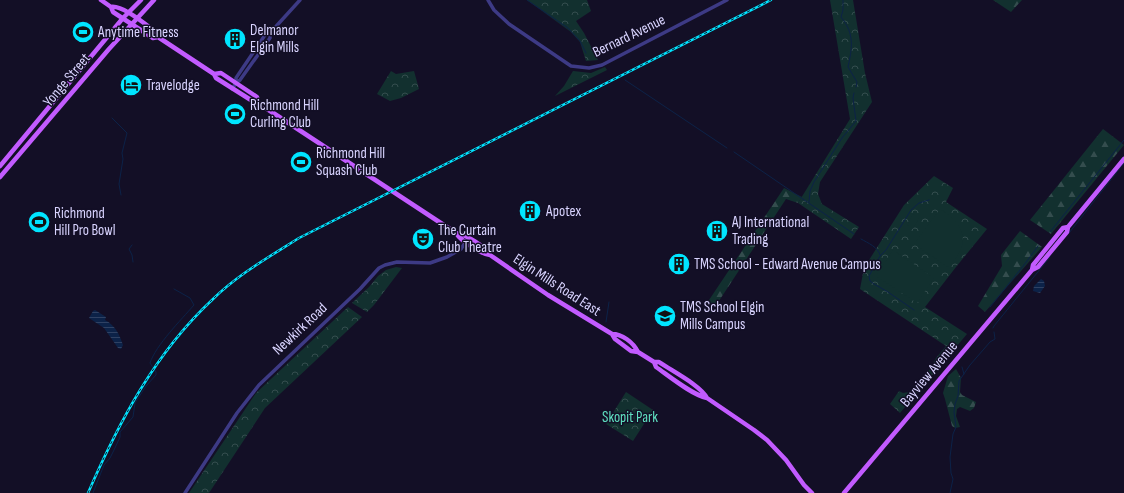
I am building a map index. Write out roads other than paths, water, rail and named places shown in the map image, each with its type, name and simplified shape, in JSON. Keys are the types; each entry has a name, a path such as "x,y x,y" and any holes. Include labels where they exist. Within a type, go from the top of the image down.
{"main road":[{"path":"101,0 111,7"},
{"name":"Yonge Street","path":"0,166 123,18 141,0"},
{"name":"Yonge Street","path":"0,177 154,0"},
{"name":"Elgin Mills Road East","path":"158,37 154,38 112,12 111,7 117,6 128,13 156,32 158,37 214,74 216,78 232,89 258,103 456,233 460,238 487,250 490,255 548,294 612,334 615,339 631,351 638,352 654,362 656,367 682,385 700,396 707,398 754,430 767,440 786,460 804,485 812,493"},
{"name":"Elgin Mills Road East","path":"214,74 220,73 236,83 257,97 258,103"},
{"name":"Bayview Avenue","path":"844,493 1032,270 1039,266 1067,232 1068,227 1124,159"},
{"name":"Elgin Mills Road East","path":"804,485 806,493"}],"street":[{"path":"232,89 266,44 270,38 270,33 300,0"},
{"name":"Bernard Avenue","path":"488,0 494,10 509,24 548,52 571,66 589,68 602,64 728,0"},
{"name":"Newkirk Road","path":"185,493 237,413 259,385 360,289 379,268 397,262 430,263 447,257 461,249 467,240"}],"water":[{"path":"1041,279 1044,281 1045,286 1040,293 1033,291 1034,286"},
{"path":"95,310 106,317 105,320 117,331 123,345 121,349 118,348 104,328 89,318"}],"waterway":[{"path":"527,0 568,28 580,41 586,53"},
{"path":"843,0 841,17 849,29 851,41 851,54 848,67 857,82 856,87"},
{"path":"625,80 727,148"},
{"path":"809,202 810,191 814,182 842,138 856,121 853,98 854,93"},
{"path":"112,118 127,133 122,153 123,159 119,184 121,195"},
{"path":"1050,232 1124,140"},
{"path":"734,152 854,234"},
{"path":"1069,233 1124,163"},
{"path":"914,310 870,281 869,276 880,256 886,250 911,210 919,203 929,200"},
{"path":"861,239 875,247 880,255"},
{"path":"132,245 129,249 133,262"},
{"path":"990,307 1038,246"},
{"path":"993,328 1050,257"},
{"path":"93,493 104,465 110,458 120,437 120,432 133,417 135,403 146,386 156,375 156,372 150,363 153,356 169,333 194,305 190,298 174,289"},
{"path":"606,322 609,302"},
{"path":"950,493 953,479 950,457 953,434 956,427 954,412 958,396 959,381 970,365 990,342 995,339 994,332"},
{"path":"962,367 964,374"}],"railway":[{"path":"88,493 112,440 140,390 156,366 192,321 212,300 243,274 299,238 771,0"}],"place":[{"name":"Anytime Fitness","path":"83,32"},
{"name":"Delmanor Elgin Mills","path":"235,39"},
{"name":"Travelodge","path":"131,85"},
{"name":"Richmond Hill Curling Club","path":"235,114"},
{"name":"Richmond Hill Squash Club","path":"301,162"},
{"name":"Apotex","path":"530,211"},
{"name":"Richmond Hill Pro Bowl","path":"39,222"},
{"name":"AJ International Trading","path":"717,231"},
{"name":"The Curtain Club Theatre","path":"423,239"},
{"name":"TMS School - Edward Avenue Campus","path":"679,264"},
{"name":"TMS School Elgin Mills Campus","path":"665,316"}],"park label":[{"name":"Skopit Park","path":"630,417"}]}
